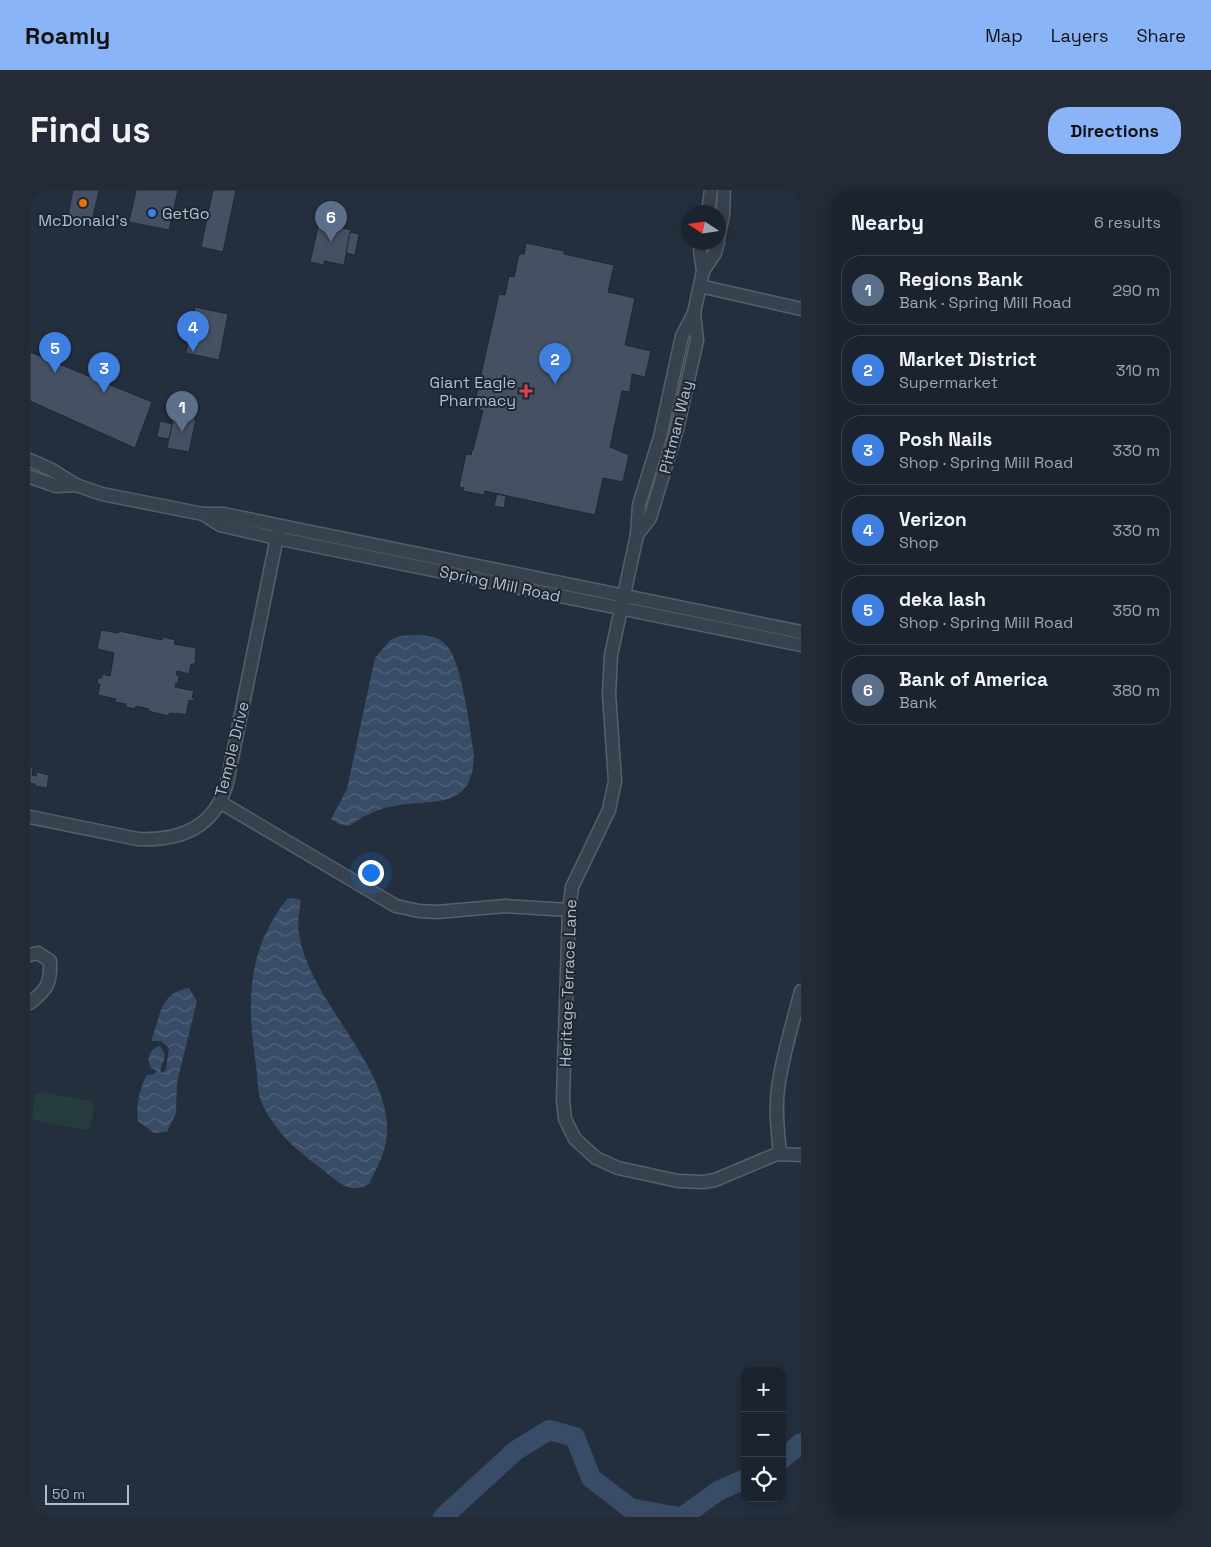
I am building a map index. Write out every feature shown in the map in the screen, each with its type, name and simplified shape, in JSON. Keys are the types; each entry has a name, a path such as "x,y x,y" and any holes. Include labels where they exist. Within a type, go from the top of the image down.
{"street":[{"path":"709,205 711,190"},
{"path":"723,205 724,190"},
{"name":"Pittman Way","path":"623,596 637,535 650,518 678,430 697,340 694,313 703,271 700,250"},
{"name":"Pittman Way","path":"703,271 716,250"},
{"path":"700,286 801,308"},
{"name":"Spring Mill Road","path":"30,460 52,470 76,485 102,494 203,514 220,525 278,532 623,596 801,632"},
{"name":"Spring Mill Road","path":"30,477 56,486 76,485"},
{"name":"Spring Mill Road","path":"278,532 620,609 801,645"},
{"name":"Temple Drive","path":"30,817 138,839 154,840 169,838 196,828 206,820 220,802 227,783 278,532"},
{"name":"Heritage Terrace Lane","path":"623,596 611,655 608,682 615,781 609,810 572,886 569,910 563,1099 565,1119 575,1139 596,1158 618,1168 678,1181 714,1180 767,1157 780,1154"},
{"path":"220,802 396,906 419,911 437,912 506,906 569,910"},
{"path":"30,954 38,953 50,961 50,977 45,989 30,1004"},
{"path":"801,991 780,1074 776,1104 780,1154 801,1155"}],"green space":[{"path":"41,1092 91,1101 95,1106 90,1128 86,1130 34,1120 32,1115 35,1095"}],"water":[{"path":"419,635 434,638 444,643 457,667 465,697 474,754 472,773 467,785 459,794 449,799 388,807 370,813 349,826 339,824 331,819 347,789 375,658 390,640 400,636"},
{"path":"287,899 301,900 298,930 306,960 318,986 366,1064 379,1090 386,1116 386,1142 383,1153 369,1184 359,1188 348,1187 337,1181 295,1147 274,1124 260,1097 251,1020 253,978 264,938"},
{"path":"189,988 197,1001 177,1082 176,1113 167,1132 154,1133 138,1121 137,1109 142,1086 147,1075 155,1074 156,1070 151,1068 149,1058 151,1053 159,1046 163,1050 165,1057 161,1066 161,1073 166,1070 169,1048 161,1041 151,1041 159,1015 166,1001 171,995"}],"building":[{"name":"McDonald's","path":"73,190 99,190 92,221 68,216"},
{"name":"GetGo","path":"136,190 178,190 169,230 129,222"},
{"path":"213,190 236,190 223,252 201,247"},
{"path":"319,223 351,230 344,265 324,261 324,265 310,262"},
{"path":"350,232 359,234 355,255 346,253"},
{"path":"526,243 614,265 608,292 635,298 625,345 651,351 645,377 632,374 630,392 622,391 610,447 629,455 623,482 603,478 595,515 485,491 484,495 463,491 464,488 459,487 466,454 471,455 473,450 483,411 474,406 499,294 505,295 509,276 514,277 519,254 524,254"},
{"path":"195,307 228,314 219,360 186,353"},
{"path":"30,352 152,402 135,448 30,401"},
{"path":"174,414 196,419 189,452 167,448"},
{"path":"160,421 172,424 169,439 157,437"},
{"path":"497,494 506,496 504,508 494,506"},
{"path":"101,630 118,633 119,631 162,640 163,637 175,640 174,644 196,648 195,664 191,664 189,674 177,671 176,675 179,675 178,683 176,683 175,687 194,691 192,698 195,698 194,701 189,700 186,715 169,713 169,716 136,706 135,709 126,707 126,704 115,702 116,699 98,695 100,684 97,684 98,678 102,678 102,674 110,676 114,653 97,649"},
{"path":"30,767 33,768 32,775 36,776 37,772 49,775 47,788 30,783"}],"waterway":[{"path":"443,1517 515,1451 549,1430 575,1437 591,1478 630,1508 679,1517"},
{"path":"784,1457 801,1443"},
{"path":"682,1517 718,1491 741,1481"}],"place":[{"name":"McDonald's","path":"83,203"},
{"name":"GetGo","path":"152,213"},
{"name":"Bank of America","path":"331,242"},
{"name":"Verizon","path":"193,352"},
{"name":"deka lash","path":"55,373"},
{"name":"Market District","path":"555,384"},
{"name":"Giant Eagle Pharmacy","path":"526,391"},
{"name":"Posh Nails","path":"104,393"},
{"name":"Regions Bank","path":"182,432"}]}
